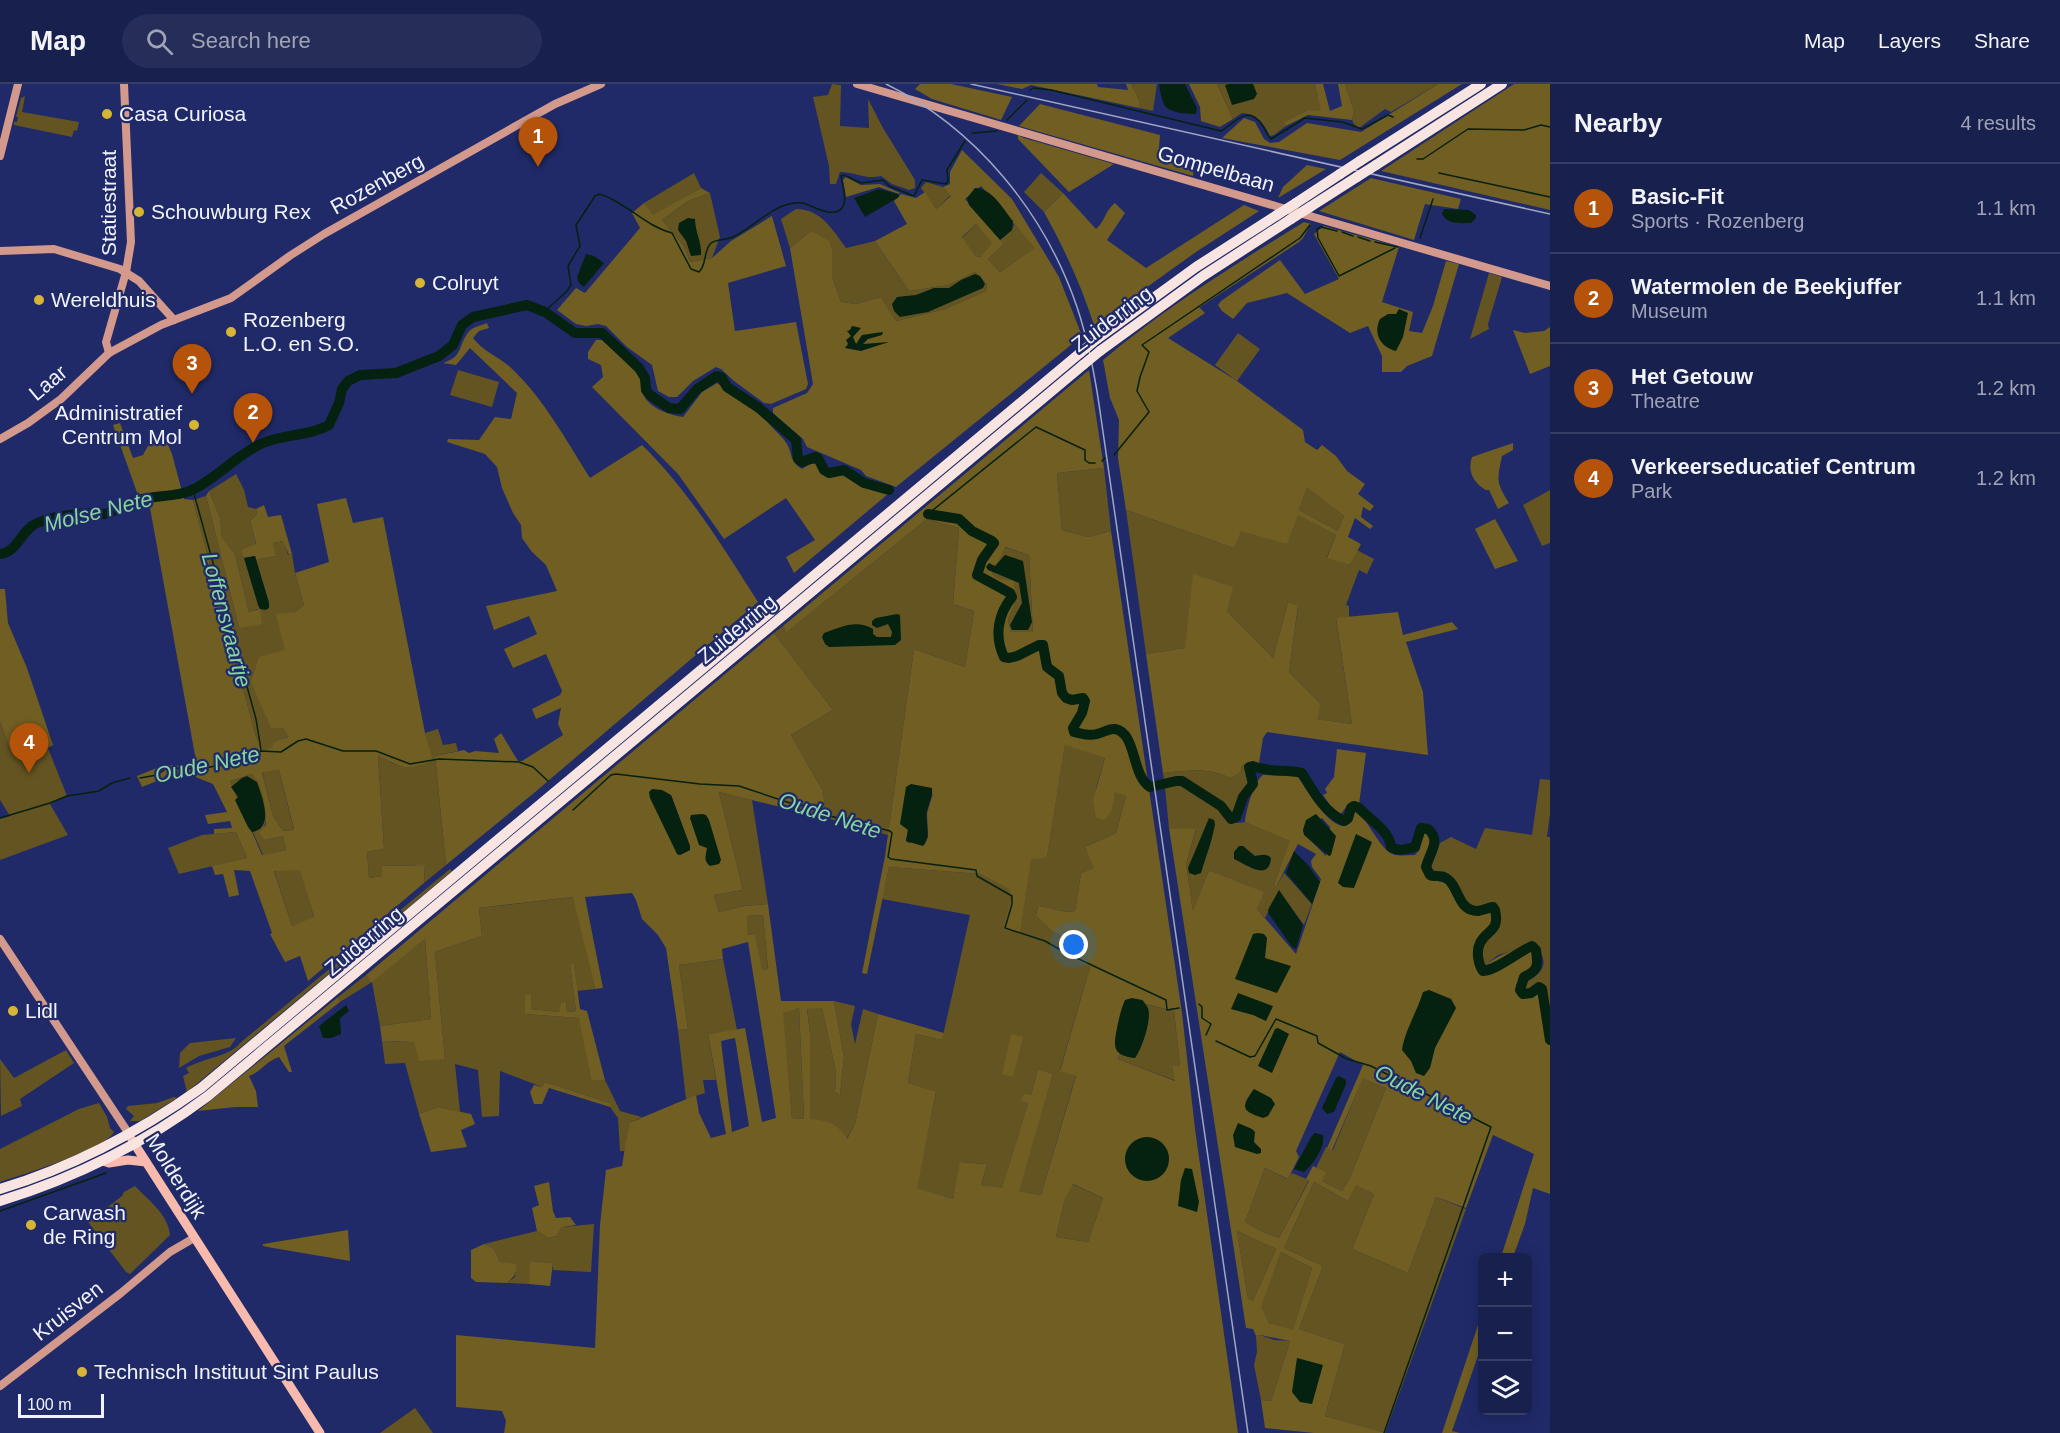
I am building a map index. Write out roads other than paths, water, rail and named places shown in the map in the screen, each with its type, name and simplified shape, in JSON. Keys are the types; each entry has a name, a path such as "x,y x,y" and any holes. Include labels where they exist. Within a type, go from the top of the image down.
{"highway":[{"name":"Zuiderring","path":"0,1201 56,1182 103,1161 222,1071 1080,353 1196,267 1481,84"},
{"name":"Zuiderring","path":"0,1189 132,1139 188,1111 229,1080 1100,351 1203,276 1502,84"}],"main road":[{"name":"Molderdijk","path":"132,1139 321,1433"},
{"path":"103,1161 109,1163 128,1160 146,1162"}],"street":[{"path":"0,156 18,84"},
{"name":"Statiestraat","path":"109,353 106,342 126,272 131,233 124,84"},
{"name":"Rozenberg","path":"109,353 155,328 231,298 324,234 555,104 601,84"},
{"name":"Gompelbaan","path":"857,84 1550,286"},
{"path":"0,251 54,249 126,272 139,281 174,320"},
{"name":"Laar","path":"0,439 28,423 57,402 109,353"},
{"name":"Molderdijk","path":"0,939 132,1139"},
{"name":"Kruisven","path":"0,1386 170,1252 194,1238"}],"waterway":[{"path":"1030,90 1033,88 1051,90 1221,131 1242,116 1252,116 1263,126 1271,139 1305,118 1342,122 1362,129 1388,115 1393,117"},
{"path":"1007,120 1027,100"},
{"path":"1417,159 1423,159 1468,129 1524,130 1541,125 1550,127"},
{"path":"972,133 997,131"},
{"path":"544,312 571,285 568,266 580,246 576,225 595,196 600,194 610,198 653,225 672,233 691,269 699,272 711,243 733,237 782,206 801,203 823,211 838,211 845,201 841,176 844,175 861,183 883,180 889,186 914,196 922,180 946,184 947,170 965,141"},
{"path":"1439,173 1550,197"},
{"path":"1420,238 1433,199"},
{"path":"1114,455 1149,412 1137,391 1149,352 1142,345 1300,238 1310,225"},
{"path":"1337,231 1321,227 1317,229 1318,238 1339,276 1395,248"},
{"path":"1342,232 1353,236"},
{"path":"1358,237 1370,241"},
{"path":"1375,242 1398,247"},
{"name":"Molse Nete","path":"0,554 11,549 37,523 70,515 104,514 142,499 190,491 263,443 322,429 329,425 339,403 342,389 348,381 360,375 396,373 439,356 453,345 462,325 473,317 527,305 545,312 575,333 602,333 639,368 645,378 646,390 650,395 669,408 680,409 697,389 717,376 722,378 727,387 759,408 796,440 798,459 802,462 815,457 829,473 844,470 864,483 889,490"},
{"path":"928,514 1036,427 1085,450 1085,460 1095,463"},
{"path":"1102,461 1105,458"},
{"name":"Loffensvaartje","path":"193,490 256,719 261,750"},
{"name":"Molse Nete","path":"928,514 959,519 972,531 994,543 982,560 977,575 1010,593 1012,597 1003,611 998,633 1004,657 1017,656 1043,645 1047,667 1059,676 1062,693 1066,698 1072,700 1083,698 1085,701 1082,713 1073,728 1074,732 1092,735 1113,729 1122,732 1131,746 1144,781 1150,787 1182,781 1221,806 1231,819 1236,817 1243,797 1253,784 1249,767 1296,772 1302,773 1319,800 1337,817 1344,821 1348,818 1351,808 1354,806 1359,808 1383,831 1394,849 1403,850 1415,847 1421,828 1428,829 1434,838 1426,867 1430,875 1442,876 1449,880 1462,902 1471,910 1478,911 1493,907 1495,910 1496,922 1492,930 1483,938 1478,950 1483,971 1495,968 1532,946 1536,950 1535,969 1524,977 1520,990 1523,994 1531,993 1539,987 1542,989 1550,1040"},
{"name":"Oude Nete","path":"140,778 157,775 167,768 202,769 248,758 261,751 281,752 298,741 306,739 343,751 376,751 410,764 439,759 519,762 533,767 548,781"},
{"name":"Oude Nete","path":"573,810 611,775 616,774 739,786 796,805 809,806 818,813 890,831 892,833 888,857 891,859 976,870 977,876 1012,896 1005,928 1045,941 1166,1000 1167,1010 1179,1008"},
{"name":"Oude Nete","path":"0,818 67,796 99,791 112,783 130,778"},
{"name":"Oude Nete","path":"1199,1004 1202,1007 1202,1018 1211,1024 1206,1035"},
{"name":"Oude Nete","path":"1216,1041 1250,1057 1255,1056 1276,1019 1317,1036 1318,1043 1347,1059 1371,1066 1491,1127 1384,1433"},
{"path":"0,1211 106,1173"}],"railway":[{"path":"886,84 919,102 949,124 978,149 1003,177 1026,207 1046,239 1063,272 1085,334 1099,404 1248,1433"},
{"path":"971,84 1550,214"}],"place":[{"name":"Casa Curiosa","path":"107,114"},
{"name":"Basic-Fit","path":"538,167"},
{"name":"Schouwburg Rex","path":"139,212"},
{"name":"Colruyt","path":"420,283"},
{"name":"Wereldhuis","path":"39,300"},
{"name":"Rozenberg L.O. en S.O.","path":"231,332"},
{"name":"Het Getouw","path":"192,394"},
{"name":"Administratief Centrum Mol","path":"194,425"},
{"name":"Watermolen de Beekjuffer","path":"253,443"},
{"name":"Verkeerseducatief Centrum","path":"29,773"},
{"name":"Lidl","path":"13,1011"},
{"name":"Carwash de Ring","path":"31,1225"},
{"name":"Technisch Instituut Sint Paulus","path":"82,1372"}]}
